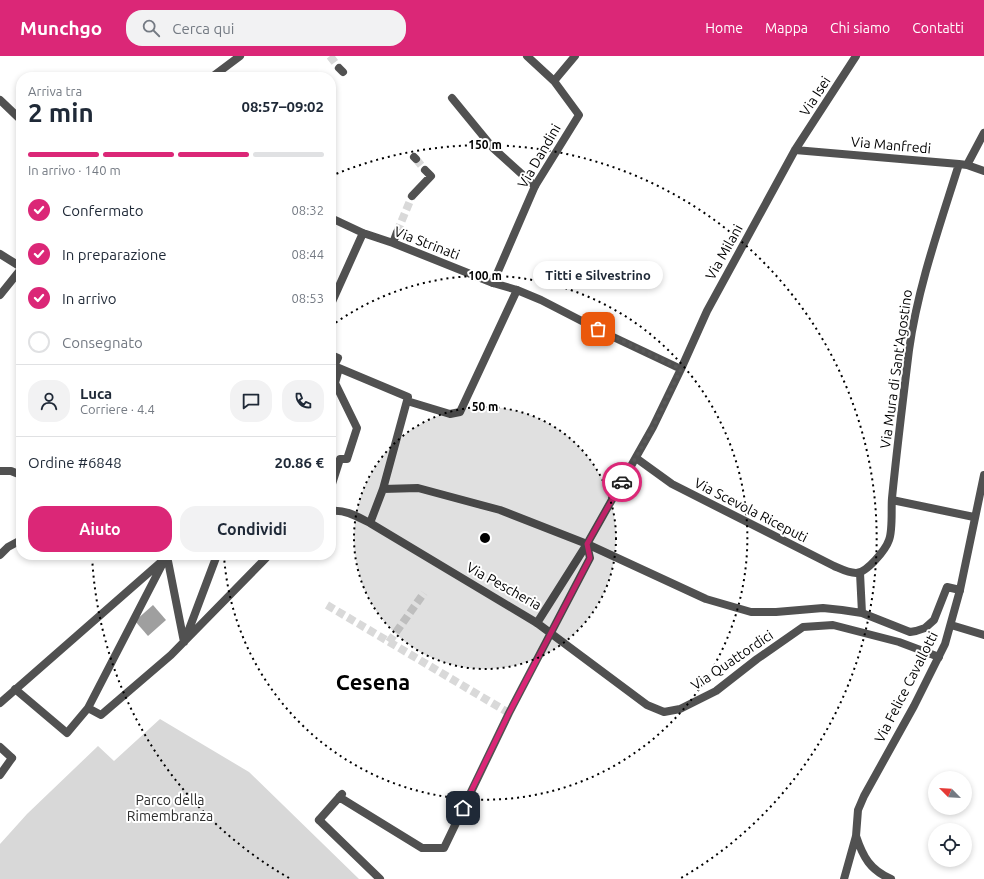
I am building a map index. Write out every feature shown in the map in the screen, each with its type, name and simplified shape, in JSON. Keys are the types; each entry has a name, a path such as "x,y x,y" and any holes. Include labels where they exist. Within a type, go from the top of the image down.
{"street":[{"path":"219,72 240,56"},
{"name":"Via Dandini","path":"493,283 535,186 578,115 554,81 528,56"},
{"path":"554,81 575,56"},
{"name":"Via Isei","path":"795,150 856,56"},
{"path":"452,98 493,148 535,186"},
{"path":"0,100 16,115"},
{"name":"Via Mura di Sant'Agostino","path":"860,572 874,562 884,550 890,539 892,500 909,349 923,278 963,164 984,133"},
{"name":"Via Manfredi","path":"795,150 963,164 984,171"},
{"name":"Via Milani","path":"636,458 653,427 707,311 795,150"},
{"path":"412,196 430,176 425,170"},
{"name":"Via Strinati","path":"336,220 363,233 393,243 493,283 517,290 541,300 681,369"},
{"path":"393,243 397,232"},
{"path":"336,293 363,233"},
{"path":"0,254 16,265"},
{"path":"0,294 16,274"},
{"path":"407,401 450,414 460,412 517,290"},
{"path":"336,367 408,397 384,489 370,523"},
{"path":"336,376 339,368"},
{"path":"336,389 357,428 347,459 340,459 336,471"},
{"name":"Via Pescheria","path":"336,510 352,514 370,523 537,623 587,544 636,458"},
{"name":"Via Scevola Riceputi","path":"636,458 679,488 834,566 848,572 860,572"},
{"path":"0,471 11,471 16,473"},
{"name":"Via Felice Cavallotti","path":"856,836 858,810 864,796 914,706 939,657 951,625 960,590 974,517 984,475"},
{"path":"384,489 418,488 500,510 587,544 706,599 751,612 776,612 823,608 862,613 910,632 925,628 934,620 947,587 960,590"},
{"path":"892,500 974,517"},
{"path":"0,555 8,547 16,543"},
{"path":"380,879 319,820 341,795 422,848 444,848 546,639 590,558 587,544"},
{"path":"0,703 163,560"},
{"path":"15,689 67,733 88,708 166,560"},
{"path":"169,560 184,642"},
{"path":"184,642 215,560"},
{"path":"88,708 101,714 171,655 264,560"},
{"path":"860,572 862,613"},
{"name":"Via Quattordici","path":"537,623 647,705 664,712 680,709 716,691 757,659 804,627 833,625 898,642 939,657"},
{"path":"951,625 984,635"},
{"path":"0,747 12,758 0,775"},
{"path":"844,879 856,836"},
{"path":"856,836 861,852 867,861 880,873 891,879"}],"green space":[{"name":"Parco della Rimembranza","path":"160,719 249,772 359,879 0,879 0,844 27,814 98,746 114,761"}],"shaded area":[{"path":"153,605 166,620 148,636 135,621"}],"tunnel":[{"path":"330,56 339,68"},
{"path":"416,159 425,170"},
{"path":"397,232 412,196"},
{"path":"389,642 424,593"},
{"path":"327,605 509,713"}],"way so far":[{"path":"598,329 681,369 653,427 622,482"}],"place":[{"name":"Titti e Silvestrino","path":"598,329"}],"district":[{"name":"Cesena","path":"373,681"}],"route":[{"path":"463,808 546,639 590,558 587,544 622,482"}]}
